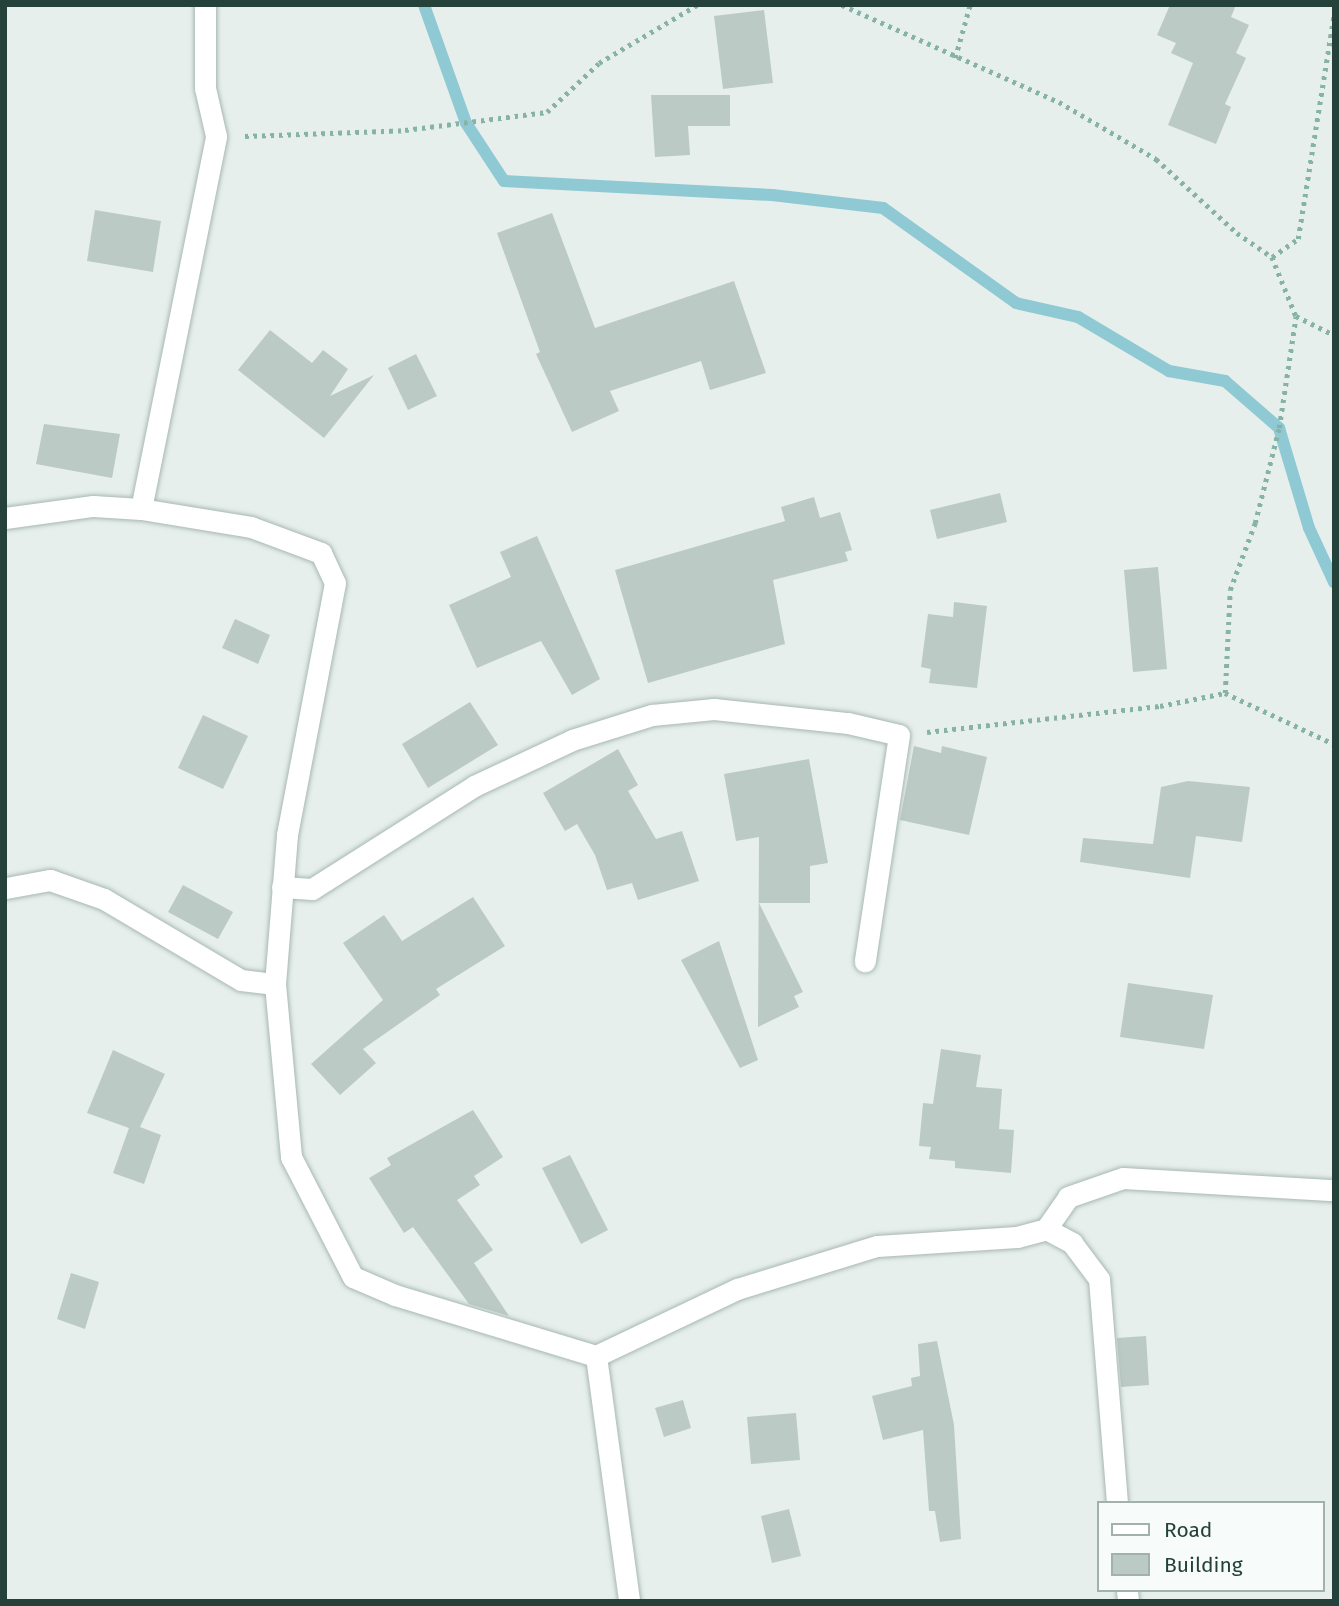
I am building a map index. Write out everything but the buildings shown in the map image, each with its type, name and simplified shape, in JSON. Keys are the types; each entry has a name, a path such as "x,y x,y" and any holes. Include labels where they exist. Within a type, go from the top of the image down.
{"street":[{"path":"141,509 216,136 205,88 205,5"},
{"path":"5,518 93,506 141,509 251,527 321,553 335,583 287,835 275,984 291,1157 353,1277 395,1295 596,1356 737,1289 877,1245 1017,1237 1046,1229 1068,1197 1123,1178 1334,1189"},
{"path":"282,887 312,889 474,786 572,740 652,715 714,709 848,723 899,735 865,961"},
{"path":"6,888 50,880 104,899 242,980 275,984"},
{"path":"1046,1229 1072,1243 1098,1279 1117,1501"},
{"path":"596,1356 629,1601"}],"path":[{"path":"216,136 405,130 547,112 599,63 697,5"},
{"path":"842,5 955,58 1059,102 1156,159 1237,233 1272,257 1296,316 1279,428 1255,523 1230,590 1225,694"},
{"path":"955,58 970,5"},
{"path":"1272,257 1298,239 1334,13"},
{"path":"1296,316 1334,335"},
{"path":"899,735 1160,706 1225,694 1334,744"}],"waterway":[{"path":"424,5 466,123 504,181 772,195 883,208 1016,303 1078,317 1169,371 1225,381 1279,428 1309,528 1334,582"}]}
